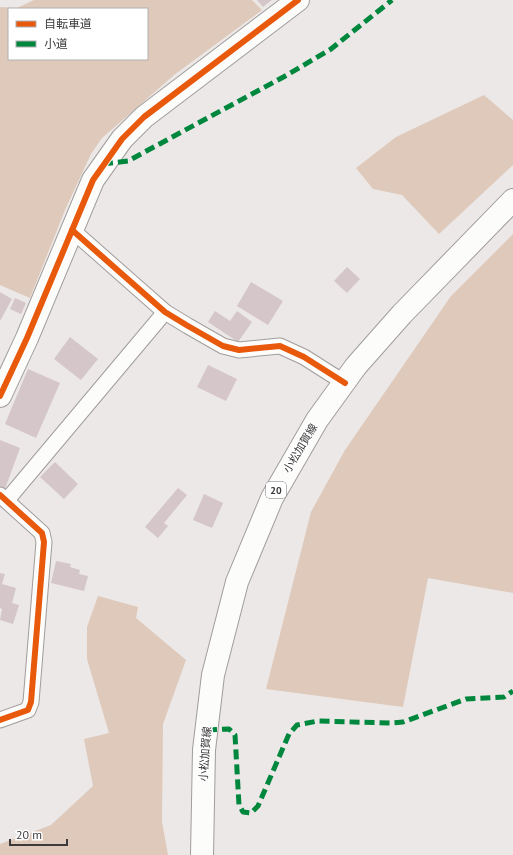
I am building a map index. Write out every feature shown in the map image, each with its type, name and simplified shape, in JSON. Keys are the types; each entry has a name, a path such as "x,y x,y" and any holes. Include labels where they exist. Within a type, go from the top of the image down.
{"main road":[{"path":"0,396 4,374 72,230 93,180 103,164 144,117 298,0"},
{"name":"小松加賀線","path":"202,855 204,750 213,675 237,582 253,540 275,491 317,420 356,366 402,314 513,200"}],"street":[{"path":"72,230 165,312 223,346 239,350 280,346 304,357 345,383"},
{"path":"0,720 28,710 31,702 44,542 42,533 3,497 165,312"}],"shaded area":[{"path":"34,0 252,0 262,10 174,75 102,138 91,154 65,210 30,298 0,285 0,7 17,8"},
{"path":"484,95 513,120 513,165 439,234 402,195 373,189 356,168 396,137"},
{"path":"513,234 513,593 428,578 403,707 266,689 311,512 345,450 451,296"},
{"path":"98,596 138,607 136,618 186,660 163,724 162,822 168,855 0,855 0,844 51,825 93,786 84,739 109,733 87,659 87,627"}],"building":[{"path":"257,0 272,0 263,7"},
{"path":"347,267 360,279 347,293 334,281"},
{"path":"251,282 283,301 268,325 237,306"},
{"path":"0,292 12,299 0,321"},
{"path":"15,298 26,303 21,314 10,309"},
{"path":"215,311 230,321 237,311 252,322 238,342 208,322"},
{"path":"70,337 98,359 81,380 54,359"},
{"path":"208,365 237,379 226,401 197,387"},
{"path":"28,369 60,383 36,438 5,424"},
{"path":"0,440 20,448 5,489 0,487"},
{"path":"55,462 78,484 64,499 40,477"},
{"path":"178,488 187,495 164,523 168,526 158,538 145,527"},
{"path":"204,494 223,503 212,528 193,520"},
{"path":"56,561 71,564 70,567 80,570 79,574 88,576 84,591 51,583"},
{"path":"0,573 5,574 2,584 16,588 12,603 19,605 13,624 0,620 2,609 0,608"}],"marked path":[{"path":"103,164 128,161 287,75 331,49 392,0"},
{"path":"207,730 229,729 235,735 239,805 243,812 251,813 258,806 289,734 297,725 318,721 403,722 466,699 504,697 513,691"}],"cycle path":[{"path":"0,396 27,338 93,180 122,139 144,117 298,0"},
{"path":"72,230 165,312 223,346 239,350 280,346 304,357 345,383"},
{"path":"0,495 42,533 44,542 31,702 28,710 0,720"}]}
